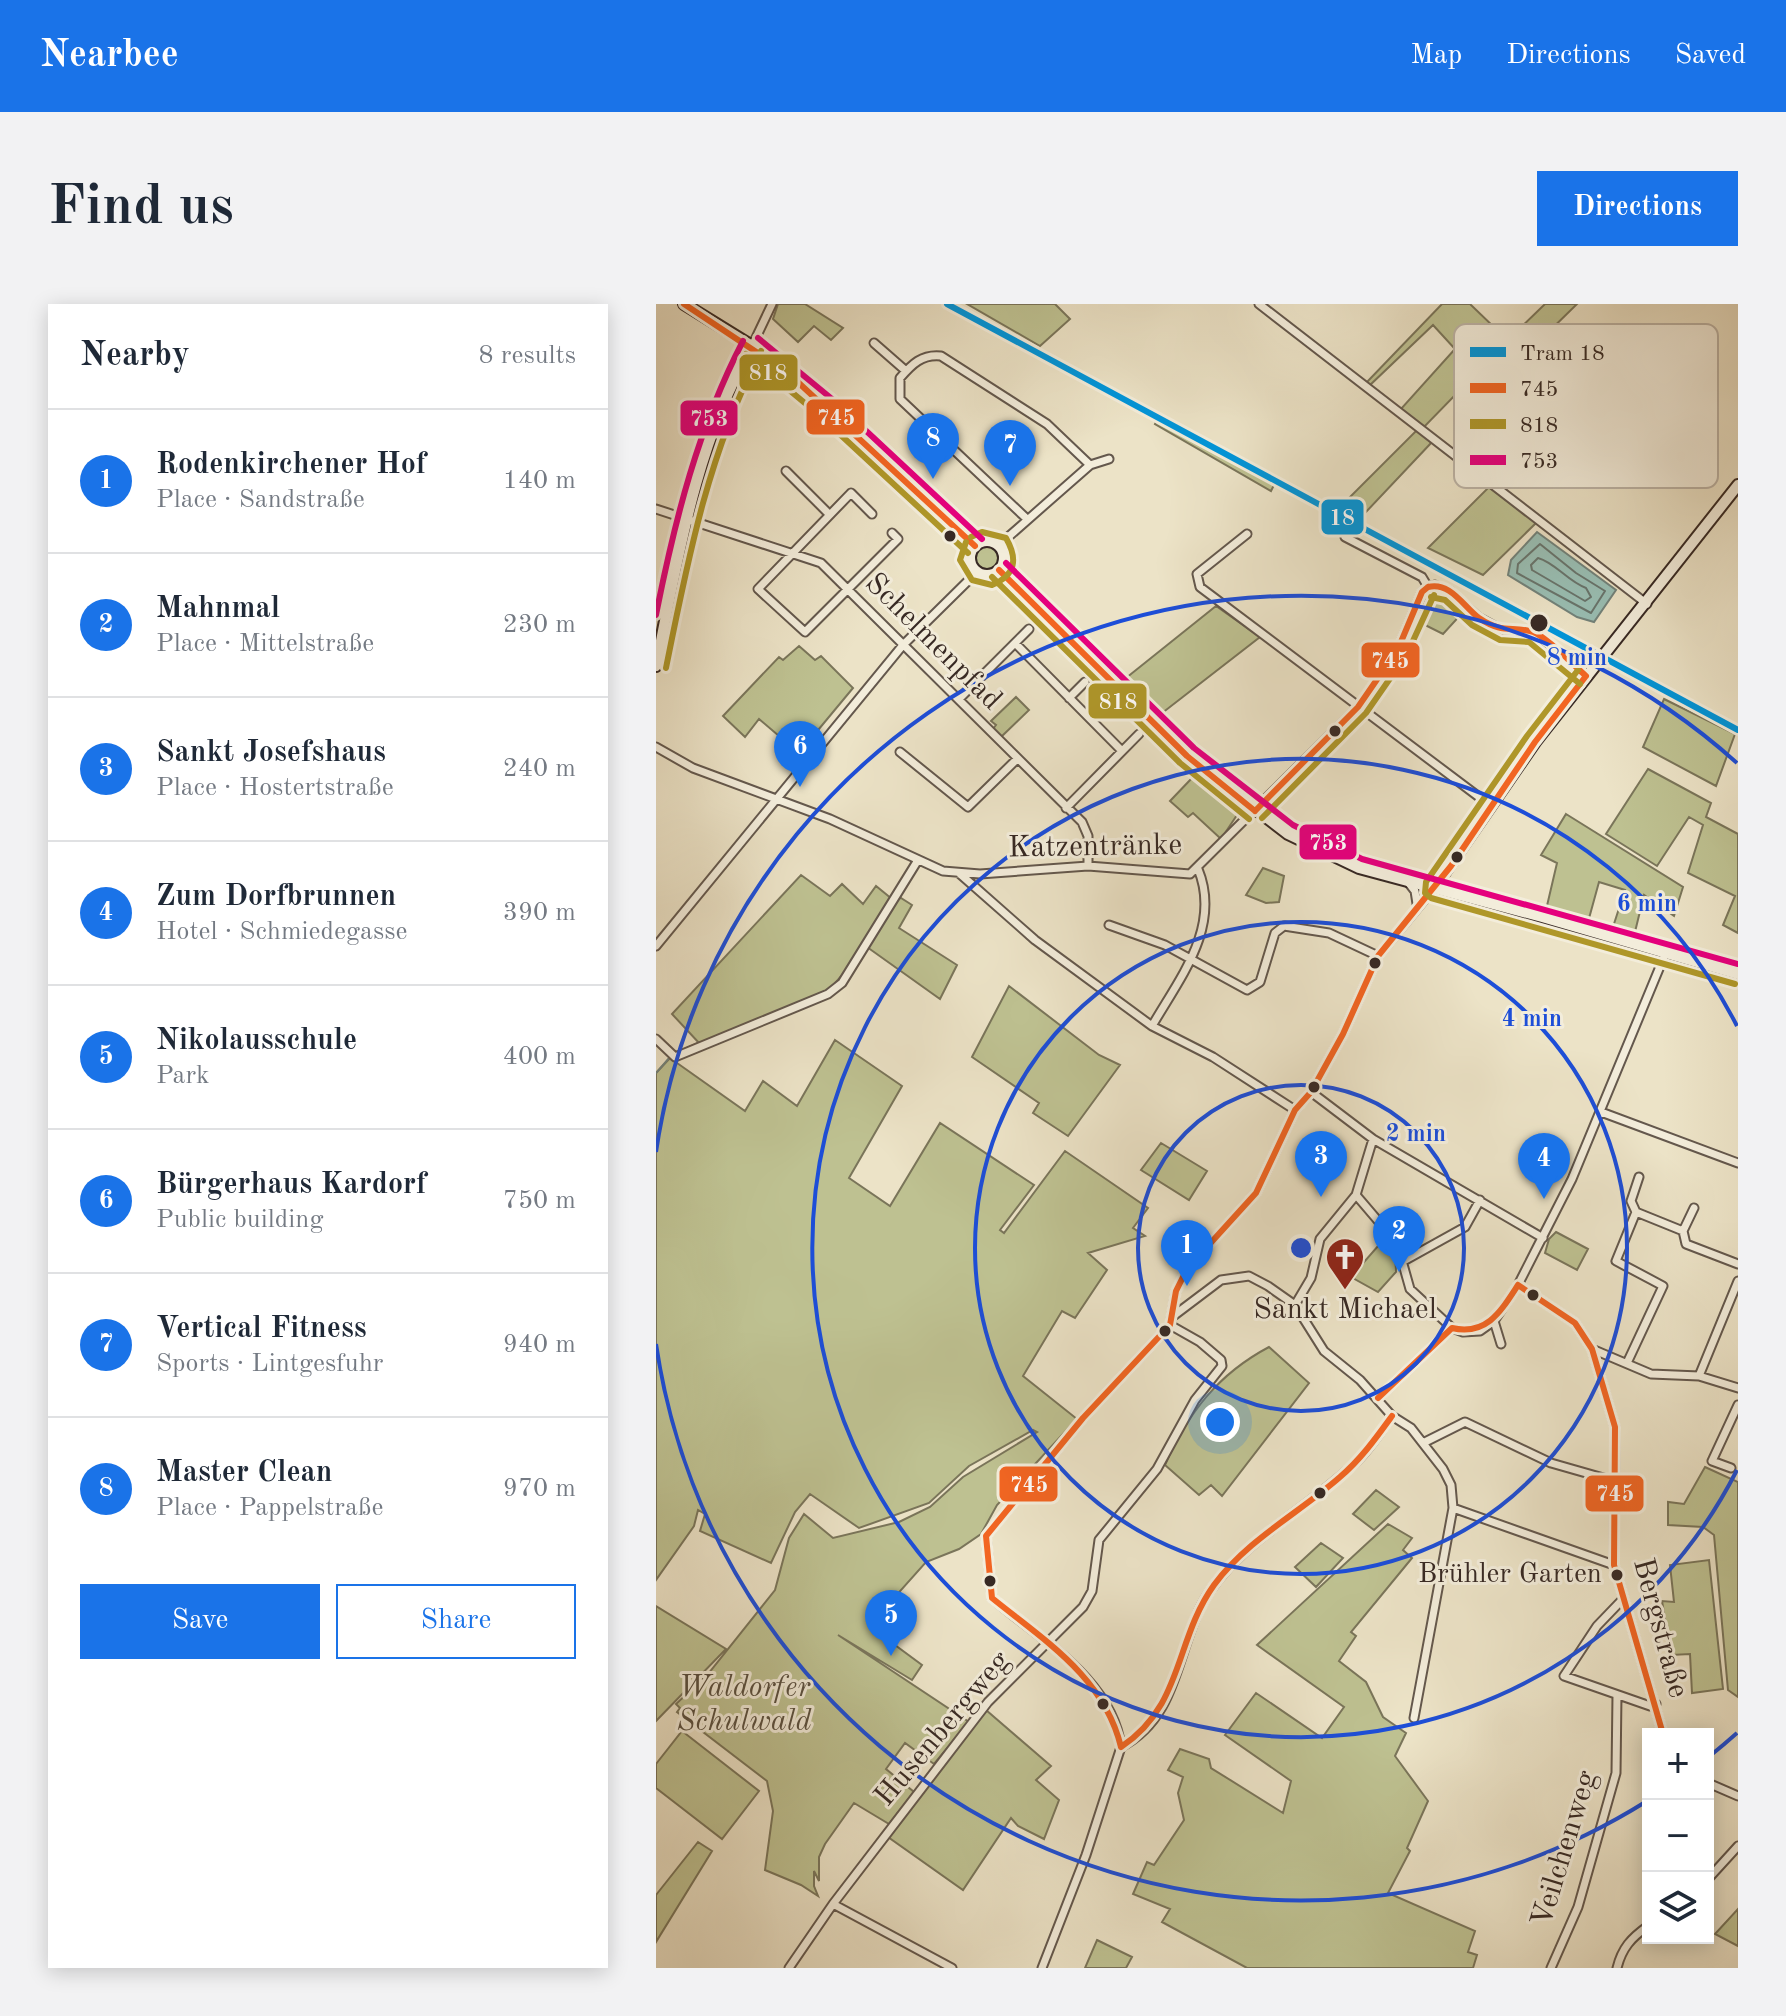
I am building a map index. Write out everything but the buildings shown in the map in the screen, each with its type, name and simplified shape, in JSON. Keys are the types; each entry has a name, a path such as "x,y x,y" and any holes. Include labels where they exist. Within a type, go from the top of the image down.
{"main road":[{"path":"684,304 752,346 825,406 975,546"},
{"path":"656,666 685,519 730,386 752,346"},
{"path":"1434,888 1586,676 1647,604 1738,485"},
{"path":"988,541 999,545 1004,557 999,570 989,575 977,572 970,559 975,546 988,541"},
{"path":"999,570 1187,756 1288,834 1342,862 1738,974"},
{"path":"1451,866 1455,887 1464,895"}],"street":[{"path":"752,346 772,304"},
{"path":"1259,304 1454,455"},
{"path":"874,343 906,371"},
{"path":"1027,519 900,399 898,385 906,371 923,357 941,356 1047,424 1090,465"},
{"path":"999,545 1090,465 1109,459"},
{"path":"786,471 829,514"},
{"path":"1497,488 1647,604"},
{"path":"872,514 851,493 758,589 805,632 898,539 892,533"},
{"name":"Schelmenpfad","path":"656,509 821,563 1086,828 1088,866"},
{"path":"1247,534 1197,574 1200,587 1491,806"},
{"path":"1345,537 1422,577 1428,587 1435,585 1450,591 1478,617 1504,631 1533,632 1586,676"},
{"path":"656,946 903,645 977,572"},
{"name":"Katzentränke","path":"959,873 1088,866 1177,875 1198,869 1358,707 1398,649 1422,592 1428,587"},
{"path":"959,699 1029,629"},
{"path":"1015,643 1122,751"},
{"path":"1069,698 1085,682"},
{"path":"1066,808 1139,734"},
{"path":"656,747 693,768 830,819 918,860 959,873 1031,937 1152,1026 1213,1057 1295,1110"},
{"path":"900,752 968,807 1017,759"},
{"path":"656,1039 674,1055 828,994 842,983 918,860"},
{"path":"1152,1026 1190,960 1205,923 1198,869"},
{"path":"1408,882 1415,891 1416,906"},
{"path":"1171,1321 1176,1291 1187,1269 1256,1193 1295,1110 1311,1092 1343,1034 1378,956 1416,906 1434,888"},
{"path":"1109,925 1165,945 1241,989 1252,989 1260,982 1277,930 1289,926 1329,933 1378,956"},
{"path":"1356,1195 1391,1234 1410,1289 1452,1328 1463,1332 1480,1331 1494,1321 1543,1238 1601,1112 1666,952"},
{"path":"1311,1092 1373,1139 1543,1238"},
{"path":"1601,1112 1738,1163"},
{"path":"1295,1305 1311,1278 1320,1239 1356,1195 1373,1139"},
{"path":"1639,1177 1631,1201 1636,1212 1683,1231"},
{"path":"1402,1262 1465,1227 1480,1200"},
{"path":"1694,1208 1683,1231 1686,1244 1738,1264"},
{"path":"1627,1363 1663,1286 1616,1261 1636,1212"},
{"path":"1042,1968 1086,1855 1121,1747 1105,1704 1077,1668 992,1598 986,1536 1083,1418 1171,1321 1221,1280 1249,1276 1295,1305 1324,1351 1378,1398 1392,1416 1411,1428 1451,1485 1453,1508 1414,1718"},
{"path":"1699,1376 1738,1281"},
{"name":"Bergstraße","path":"1518,1285 1575,1323 1592,1349 1613,1416 1614,1565 1662,1728"},
{"name":"Husenbergweg","path":"789,1968 833,1904 988,1702 1047,1645 1092,1591 1099,1540 1157,1469 1195,1400 1219,1372 1221,1360 1171,1321"},
{"path":"1494,1321 1501,1344"},
{"path":"1378,1398 1452,1328"},
{"path":"1592,1349 1651,1374 1699,1376 1738,1388"},
{"path":"1731,1468 1712,1461 1738,1405"},
{"path":"1121,1747 1132,1741 1165,1705 1201,1606 1213,1589 1248,1550 1358,1461 1392,1416"},
{"path":"1423,1443 1465,1422 1551,1463 1614,1481"},
{"path":"1728,1426 1738,1429"},
{"path":"1453,1508 1614,1565"},
{"path":"1622,1600 1597,1626 1564,1676 1650,1706 1656,1704"},
{"name":"Veilchenweg","path":"1551,1968 1578,1907 1616,1773 1617,1695"},
{"path":"1714,1786 1738,1796"},
{"path":"1714,1872 1738,1846"},
{"path":"833,1904 952,1968"},
{"path":"1617,1968 1620,1954 1631,1938 1642,1930"}],"green space":[{"path":"778,304 805,304 843,328 831,340 814,326 798,342 773,319"},
{"path":"967,304 1055,304 1070,319 1040,346"},
{"path":"1442,304 1470,304 1491,324 1454,324 1454,348 1433,325 1369,386 1366,383"},
{"path":"1545,304 1577,304 1557,324 1524,324"},
{"path":"1454,350 1454,396 1424,427 1400,410"},
{"path":"1157,420 1274,485 1271,491 1155,424"},
{"path":"1417,430 1432,442 1365,513 1345,502"},
{"path":"1488,488 1536,523 1483,575 1428,548"},
{"path":"988,546 997,550 1001,559 997,568 988,572 979,568 975,559 979,550"},
{"path":"1433,591 1465,610 1443,634 1417,621 1427,596"},
{"path":"1216,606 1260,637 1157,717 1121,682"},
{"path":"799,646 815,660 821,656 853,688 799,753 759,719 745,737 723,716 779,657 783,660"},
{"path":"1016,697 1029,710 1001,737 993,729 996,725 991,721"},
{"path":"1664,699 1735,734 1716,786 1643,747"},
{"path":"1648,769 1711,803 1706,817 1738,834 1738,933 1723,925 1735,896 1688,873 1703,825 1689,817 1657,866 1606,834"},
{"path":"1193,777 1237,815 1221,839 1193,813 1188,817 1170,801"},
{"path":"1566,814 1683,887 1674,916 1644,895 1634,936 1612,930 1625,890 1599,882 1588,922 1546,910 1557,863 1541,855"},
{"path":"1263,868 1284,876 1279,902 1266,903 1246,895"},
{"path":"801,875 830,896 842,884 863,904 876,886 892,899 901,898 912,905 899,928 957,965 940,999 867,947 828,991 700,1044 672,1014"},
{"path":"1009,986 1099,1055 1120,1065 1068,1136 1033,1113 1039,1103 972,1057"},
{"name":"Waldorfer Schulwald","path":"835,1040 902,1086 849,1178 890,1206 940,1123 1034,1185 1000,1230 1004,1233 1065,1151 1148,1208 1133,1228 1145,1236 1088,1253 1107,1270 1075,1318 1062,1311 1023,1376 1077,1419 997,1505 981,1534 959,1549 926,1562 884,1609 872,1628 922,1665 912,1680 838,1635 969,1722 934,1764 905,1743 886,1769 914,1792 889,1824 854,1803 819,1857 819,1881 814,1871 818,1896 765,1870 773,1811 767,1781 677,1712 680,1708 676,1704 708,1674 775,1590 789,1538 804,1514 833,1538 899,1522 930,1507 963,1477 1037,1432 1033,1430 969,1466 929,1503 859,1528 810,1494 795,1512 771,1563 700,1531 705,1514 698,1510 694,1526 656,1580 656,1073 670,1058 745,1111 763,1081 797,1106"},
{"path":"1161,1143 1207,1171 1189,1200 1141,1170"},
{"path":"1556,1232 1588,1249 1577,1270 1545,1253 1549,1239"},
{"path":"1385,1238 1395,1249 1396,1272 1378,1292 1351,1277"},
{"path":"1269,1347 1309,1383 1222,1496 1211,1485 1199,1495 1165,1465 1184,1428 1206,1397 1234,1370"},
{"path":"1705,1467 1738,1482 1738,1697 1728,1690 1714,1535 1703,1527 1668,1525 1668,1502 1684,1504"},
{"path":"1376,1490 1399,1507 1374,1530 1353,1514"},
{"path":"1388,1524 1412,1538 1403,1550 1412,1558 1351,1632 1356,1636 1339,1661 1366,1682 1383,1717 1406,1733 1395,1756 1428,1801 1407,1848 1410,1851 1388,1893 1475,1931 1468,1952 1477,1955 1473,1968 1247,1968 1162,1922 1170,1909 1133,1894 1147,1862 1154,1865 1184,1820 1178,1793 1183,1777 1168,1770 1180,1749 1209,1759 1211,1768 1283,1813 1291,1781 1225,1735 1256,1693 1322,1738 1344,1707 1257,1645"},
{"path":"1321,1543 1343,1558 1316,1587 1295,1567"},
{"path":"1709,1560 1723,1689 1692,1693 1690,1654 1671,1655 1662,1601 1674,1602 1670,1565"},
{"path":"656,1606 726,1649 656,1721"},
{"path":"986,1710 1051,1766 1036,1780 1059,1800 1044,1839 1018,1826 1011,1818 963,1890 888,1837"},
{"path":"682,1731 759,1791 722,1839 656,1788 656,1764"},
{"path":"698,1842 712,1851 656,1942 656,1895"},
{"path":"1738,1909 1738,1946 1715,1934"},
{"path":"1097,1940 1132,1957 1126,1968 1085,1968"}],"water":[{"path":"1537,532 1616,590 1594,622 1577,617 1508,575 1511,560"}],"waterway":[{"path":"676,1053 700,1042"},
{"path":"656,1073 670,1057"}],"tram line":[{"name":"18","path":"947,304 1738,730"}],"transit line":[{"name":"745","path":"684,304 788,373 975,546"},
{"name":"753","path":"758,338 832,399 982,539"},
{"name":"753","path":"656,615 690,475 713,407 743,341"},
{"name":"818","path":"666,668 702,506 727,427 761,351"},
{"name":"818","path":"746,354 818,414 968,553"},
{"name":"818","path":"966,542 960,560 972,580 992,585 1006,576 1013,559 1006,538 982,532 971,537"},
{"name":"753","path":"1006,563 1194,748 1293,825 1362,859 1738,964"},
{"name":"745","path":"999,570 1187,756 1255,811"},
{"name":"818","path":"992,577 1180,763 1249,819"},
{"name":"745","path":"1428,587 1436,586 1450,591 1488,623 1539,635 1586,676"},
{"name":"745","path":"1255,811 1358,707 1398,649 1422,592 1428,587"},
{"name":"818","path":"1262,818 1366,713 1407,654 1434,595"},
{"name":"818","path":"1431,597 1445,600 1472,625 1500,640 1529,642 1580,684"},
{"name":"818","path":"1578,670 1527,736 1426,882 1425,893 1431,898 1735,984"},
{"name":"745","path":"1121,1747 1113,1722 1087,1680 1052,1646 992,1598 986,1536 1083,1418 1170,1325 1176,1291 1187,1269 1256,1193 1295,1110 1311,1092 1343,1034 1378,956 1451,866 1535,742 1586,676"},
{"name":"745","path":"1518,1285 1575,1323 1592,1349 1615,1427 1614,1565 1661,1728"},
{"name":"745","path":"1378,1398 1452,1328 1475,1328 1492,1319 1518,1285"},
{"name":"745","path":"1121,1747 1141,1730 1168,1692 1201,1606 1227,1569 1348,1470 1392,1416"}],"place":[{"name":"Master Clean","path":"933,479"},
{"name":"Vertical Fitness","path":"1010,486"},
{"name":"Bürgerhaus Kardorf","path":"800,787"},
{"name":"Sankt Josefshaus","path":"1321,1197"},
{"name":"Zum Dorfbrunnen","path":"1544,1199"},
{"name":"Mahnmal","path":"1399,1272"},
{"name":"Rodenkirchener Hof","path":"1187,1286"},
{"name":"Sankt Michael","path":"1345,1291"},
{"name":"Brühler Garten","path":"1617,1575"},
{"name":"Nikolausschule","path":"891,1656"}]}
